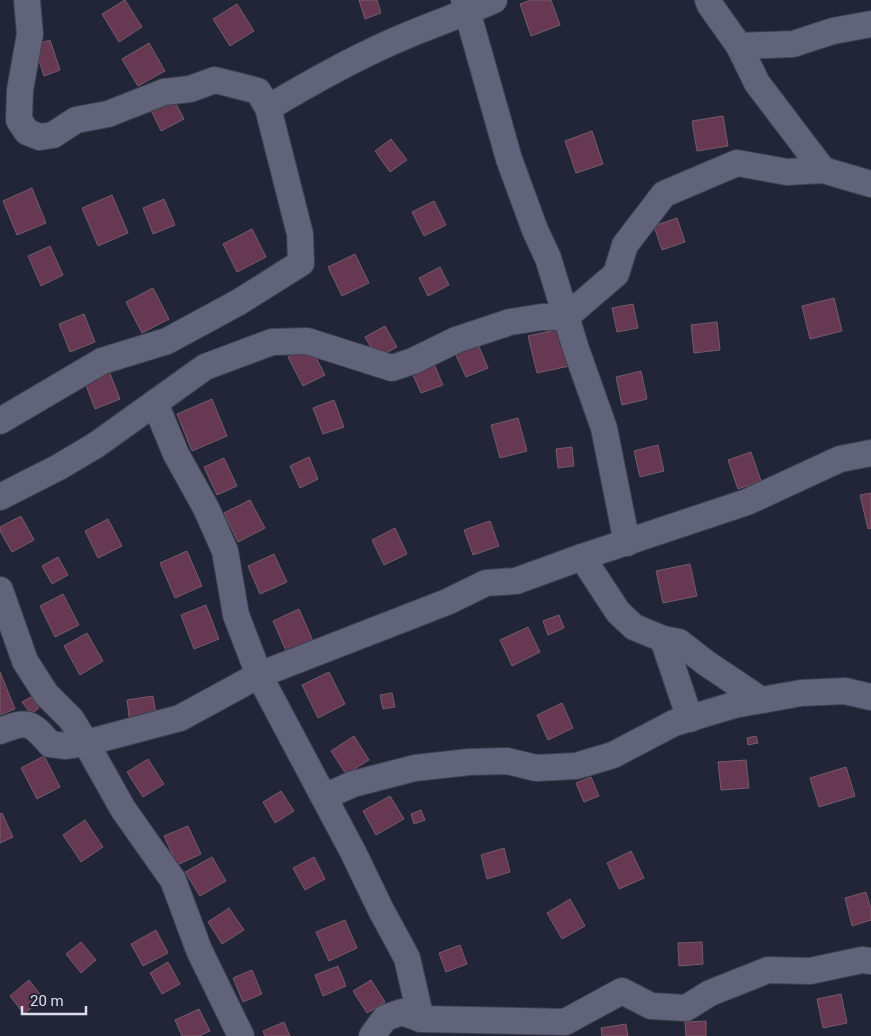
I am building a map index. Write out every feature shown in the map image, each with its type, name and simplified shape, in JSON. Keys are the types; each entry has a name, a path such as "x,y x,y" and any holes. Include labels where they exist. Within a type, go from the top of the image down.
{"street":[{"path":"0,421 102,361 167,341 240,302 301,263 300,234 268,108 258,91 215,80 190,90 164,92 108,114 76,120 54,134 40,137 27,132 19,120 20,90 30,34 27,0"},
{"path":"268,108 319,78 466,6 494,0"},
{"path":"708,0 739,46 757,84 823,170"},
{"path":"466,6 509,159 535,230 548,258 604,428 627,543"},
{"path":"739,46 793,44 833,31 871,24"},
{"path":"0,497 59,467 96,445 205,367 272,342 307,341 392,368 413,361 456,340 510,322 542,317 566,317 616,274 625,245 664,194 737,163 786,172 823,170 871,184"},
{"path":"155,403 176,454 206,508 225,552 236,615 259,675 407,958 420,1019"},
{"path":"0,731 19,724 35,727 50,744 66,746 180,718 259,675 447,602 486,583 516,582 582,557 747,502 840,459 871,453"},
{"path":"582,557 618,612 634,627 663,640 679,642 706,663 762,700"},
{"path":"0,590 24,661 46,694 71,719 123,809 173,880 199,950 241,1036"},
{"path":"663,640 690,719"},
{"path":"324,797 353,784 415,768 469,762 507,761 536,768 576,766 613,754 674,723 734,705 801,693 845,691 871,697"},
{"path":"372,1036 385,1018 402,1012 420,1019 566,1022 622,991 651,1006 686,1008 710,993 768,970 810,971 862,960 871,961"}],"building":[{"path":"125,0 142,27 119,42 102,14"},
{"path":"359,0 377,0 381,13 365,19"},
{"path":"531,0 551,0 560,25 531,36 520,4"},
{"path":"237,4 254,31 230,46 213,19"},
{"path":"50,40 60,70 44,76 34,45"},
{"path":"149,43 165,71 138,86 122,59"},
{"path":"171,94 184,119 161,131 149,106"},
{"path":"723,116 728,146 697,151 692,121"},
{"path":"592,131 603,164 576,173 565,141"},
{"path":"391,139 407,160 390,172 375,151"},
{"path":"32,188 46,223 17,235 3,201"},
{"path":"112,195 128,233 98,246 82,208"},
{"path":"164,199 175,225 153,234 143,208"},
{"path":"434,201 446,225 424,236 412,212"},
{"path":"677,218 685,242 662,250 654,226"},
{"path":"252,229 266,257 237,272 223,244"},
{"path":"50,246 63,275 41,286 28,256"},
{"path":"355,254 369,283 342,296 328,267"},
{"path":"440,267 449,285 428,296 419,278"},
{"path":"153,288 169,319 142,333 126,302"},
{"path":"834,298 842,331 810,339 802,306"},
{"path":"633,304 638,328 617,332 612,308"},
{"path":"84,314 95,342 70,352 59,324"},
{"path":"717,322 720,350 694,353 691,325"},
{"path":"385,326 397,347 377,358 365,337"},
{"path":"560,329 569,366 537,373 528,336"},
{"path":"477,342 488,368 466,377 454,351"},
{"path":"310,346 325,375 303,386 288,357"},
{"path":"434,364 443,385 421,393 412,373"},
{"path":"109,371 120,399 95,409 84,380"},
{"path":"641,371 647,399 622,405 616,377"},
{"path":"212,399 227,436 192,451 177,414"},
{"path":"334,400 344,427 323,434 313,408"},
{"path":"518,418 527,451 500,458 491,425"},
{"path":"658,445 664,471 640,477 634,451"},
{"path":"572,447 574,466 558,468 556,449"},
{"path":"751,452 761,481 738,489 728,460"},
{"path":"309,457 318,479 300,488 290,466"},
{"path":"224,458 237,486 217,495 204,467"},
{"path":"871,493 871,528 868,529 860,495"},
{"path":"250,500 265,528 238,542 224,513"},
{"path":"21,516 34,540 12,552 0,531 0,527"},
{"path":"108,519 122,546 98,558 85,531"},
{"path":"490,521 499,546 473,555 464,530"},
{"path":"395,528 407,554 384,565 372,540"},
{"path":"187,551 202,586 175,598 160,563"},
{"path":"274,554 287,582 260,594 248,566"},
{"path":"58,557 68,575 52,584 42,566"},
{"path":"690,564 697,596 663,603 656,571"},
{"path":"63,594 79,625 55,637 40,606"},
{"path":"206,605 219,639 194,649 181,615"},
{"path":"299,609 313,641 287,653 273,621"},
{"path":"559,615 564,628 548,635 543,621"},
{"path":"528,627 540,652 512,666 500,640"},
{"path":"87,633 103,661 80,675 64,646"},
{"path":"0,672 15,709 0,715"},
{"path":"329,672 345,704 318,718 302,685"},
{"path":"392,693 395,707 383,709 380,695"},
{"path":"153,696 157,720 130,724 127,700"},
{"path":"31,697 39,708 31,714 22,702"},
{"path":"562,703 573,728 548,740 537,715"},
{"path":"354,736 369,760 346,774 331,751"},
{"path":"756,736 758,743 748,745 747,738"},
{"path":"44,756 60,787 37,799 21,768"},
{"path":"148,759 164,784 143,797 127,772"},
{"path":"746,760 749,788 721,790 718,762"},
{"path":"846,767 855,796 819,807 810,778"},
{"path":"591,777 599,796 584,802 576,783"},
{"path":"281,791 294,811 275,823 263,802"},
{"path":"390,796 404,819 376,835 363,811"},
{"path":"421,810 425,820 414,824 411,814"},
{"path":"2,813 13,837 0,843 0,814"},
{"path":"85,820 103,847 81,862 63,835"},
{"path":"188,826 201,854 177,865 164,836"},
{"path":"504,848 510,872 487,879 481,855"},
{"path":"631,851 644,878 619,889 607,863"},
{"path":"212,857 226,881 200,896 185,872"},
{"path":"314,857 325,879 305,890 293,868"},
{"path":"866,892 871,909 871,920 852,926 845,898"},
{"path":"570,899 585,926 562,939 547,913"},
{"path":"229,908 244,930 222,944 208,922"},
{"path":"345,920 357,948 329,961 316,932"},
{"path":"156,930 168,953 143,966 131,944"},
{"path":"81,942 96,960 81,973 66,954"},
{"path":"702,942 703,964 679,966 678,943"},
{"path":"460,945 467,964 446,972 439,953"},
{"path":"168,962 180,984 162,994 150,973"},
{"path":"338,966 346,986 323,996 315,975"},
{"path":"252,970 262,994 243,1002 233,978"},
{"path":"29,980 43,998 24,1014 10,996"},
{"path":"371,980 385,1002 367,1013 353,991"},
{"path":"841,994 847,1023 823,1028 817,999"},
{"path":"199,1009 210,1031 199,1036 182,1036 175,1020"},
{"path":"706,1021 706,1036 686,1036 685,1022"},
{"path":"284,1022 290,1036 265,1036 263,1031"},
{"path":"626,1024 628,1036 602,1036 601,1028"}]}
